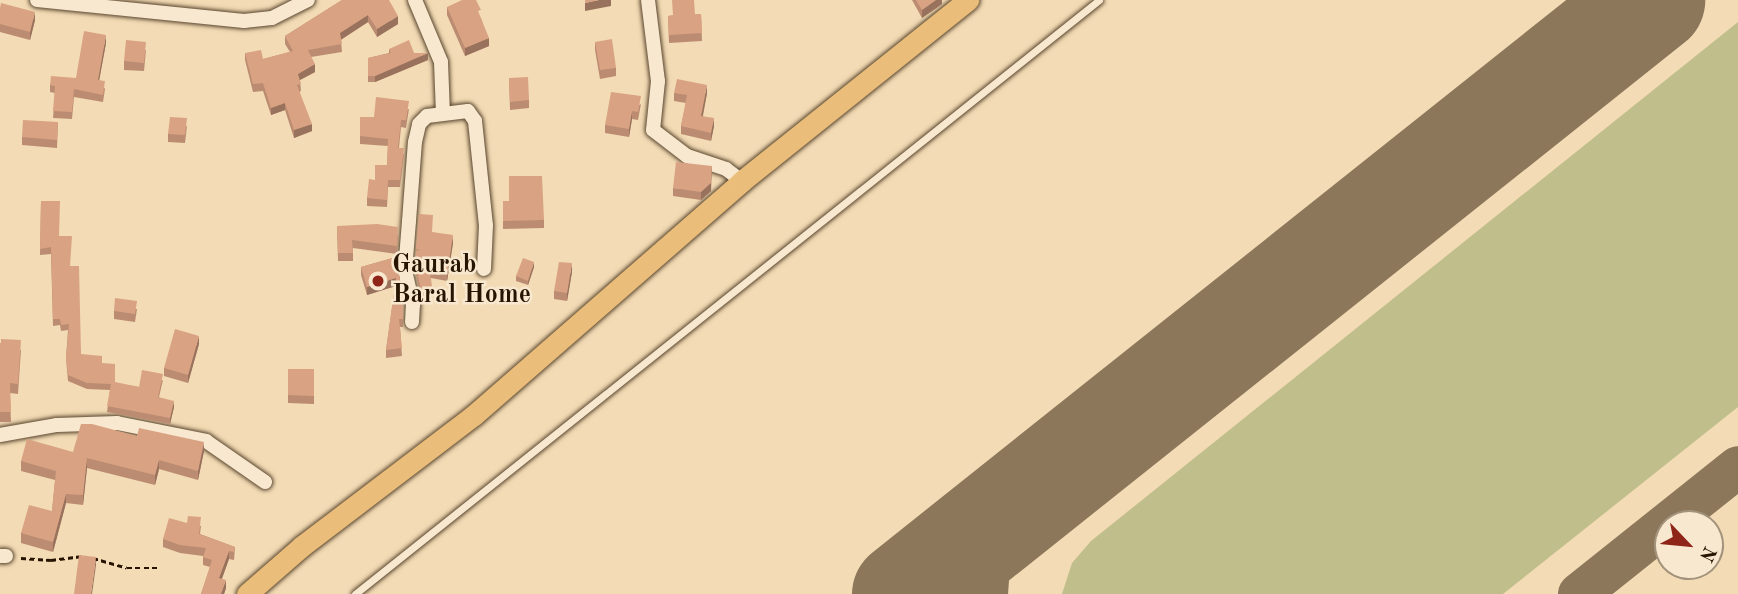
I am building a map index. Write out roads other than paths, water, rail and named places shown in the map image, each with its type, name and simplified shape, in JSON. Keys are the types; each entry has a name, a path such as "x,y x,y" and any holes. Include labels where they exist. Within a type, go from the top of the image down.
{"main road":[{"path":"247,594 302,546 474,415 742,181 968,0"}],"street":[{"path":"37,0 244,21 272,18 308,0"},
{"path":"415,0 441,62 443,113"},
{"path":"648,0 659,81 653,130 687,156 726,169 742,181"},
{"path":"412,322 413,305 405,271 415,142 419,124 427,116 468,111 475,121 486,226 484,269"},
{"path":"0,435 57,425 117,423 206,441 265,482"}],"lane":[{"path":"355,594 1100,0"}],"place":[{"name":"Gaurab Baral Home","path":"378,281"}]}
